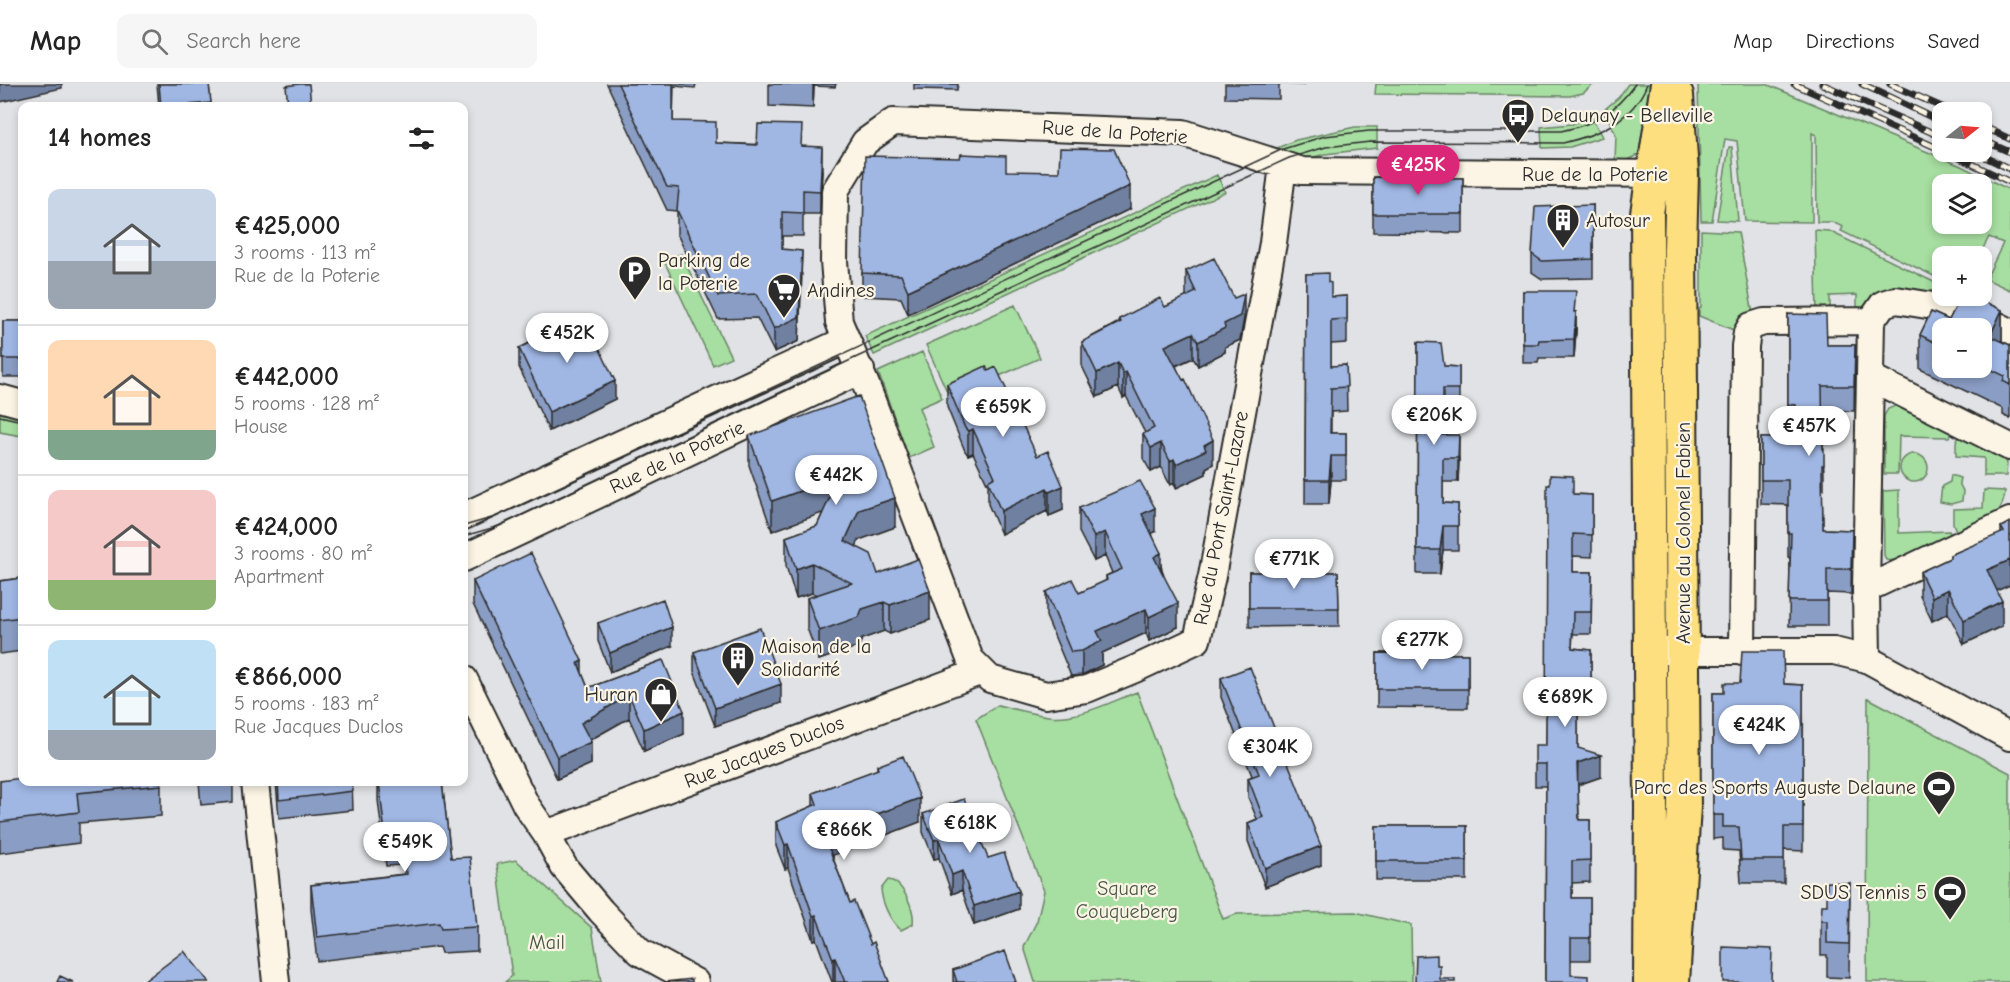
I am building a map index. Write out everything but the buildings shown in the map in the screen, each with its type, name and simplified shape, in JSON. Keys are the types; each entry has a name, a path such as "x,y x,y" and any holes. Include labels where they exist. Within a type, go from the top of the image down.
{"main road":[{"name":"Avenue du Colonel Fabien","path":"1650,982 1647,213 1667,84"},
{"name":"Avenue du Colonel Fabien","path":"1674,982 1684,807 1680,249 1682,174 1676,84"}],"street":[{"name":"Rue de la Poterie","path":"468,556 861,370 839,322 834,272 835,191 865,142 893,122 1183,133 1302,171 1682,174"},
{"name":"Rue du Pont Saint-Lazare","path":"861,370 970,659 990,679 1046,695 1087,689 1197,640 1212,576 1273,243 1283,166"},
{"path":"1867,659 1866,590 1871,321 1883,304 1896,300 1970,312 2010,332"},
{"path":"1742,652 1747,333 1751,326 1764,322 1871,321"},
{"name":"Rue de la Poterie","path":"468,514 846,340"},
{"path":"1870,377 2010,447"},
{"path":"0,398 18,403"},
{"path":"1866,590 2010,521"},
{"path":"1650,651 1834,651 1867,659 2010,737"},
{"name":"Rue Jacques Duclos","path":"546,834 982,671"},
{"path":"468,687 526,805 546,834 564,867 640,952 695,982"},
{"path":"255,786 276,982"}],"green space":[{"path":"1376,84 1594,84 1583,93 1570,96 1375,94"},
{"path":"1628,84 1658,84 1651,121 1642,149 1633,157 1615,161 1616,135 1604,110 1619,97"},
{"path":"1698,84 1766,84 1932,154 1932,162 1951,162 1977,174 1932,174 1932,234 1992,234 1992,181 2010,190 2010,290 1992,282 1992,266 2003,243 1989,237 1984,246 1932,246 1932,275 1841,231 1843,227 1832,222 1817,222 1816,135 1812,133 1812,222 1745,221 1737,141 1725,139 1712,221 1701,221"},
{"path":"1592,117 1602,137 1570,147 1542,148 1541,127 1572,124"},
{"path":"1355,127 1377,127 1377,148 1325,154 1304,160 1270,151 1296,140"},
{"path":"1729,147 1732,147 1738,221 1717,220"},
{"path":"1217,175 1225,192 874,355 865,336"},
{"path":"1701,230 1738,232 1753,314 1736,331 1699,316 1701,308"},
{"path":"1815,230 1829,231 1932,281 1932,292 1893,286 1892,292 1857,314 1857,295 1830,296 1830,314 1817,314"},
{"path":"681,254 731,357 713,365 664,261"},
{"path":"1015,305 1040,358 950,398 926,345"},
{"path":"922,352 942,398 919,408 934,447 909,458 878,372"},
{"path":"1902,403 1953,428 1949,437 1899,436 1898,474 1884,474 1884,416 1888,409"},
{"path":"0,411 18,415 18,435 0,432"},
{"path":"1961,432 2004,454 2007,463 2006,476 1984,476 1984,458 1956,456 1956,443"},
{"path":"1914,454 1924,458 1928,468 1924,478 1914,482 1904,478 1900,468 1904,458"},
{"path":"1951,475 1960,478 1959,483 1963,491 1962,501 1951,504 1940,502 1942,486 1950,482"},
{"path":"1899,490 1899,533 1949,531 1952,536 1910,556 1886,560 1883,491"},
{"path":"1984,490 2005,491 2001,507 1991,518 1961,532 1956,531 1953,523 1953,509 1983,508"},
{"name":"Square Couqueberg","path":"1137,692 1223,919 1237,914 1355,912 1411,925 1412,982 1035,982 1024,947 1037,921 1044,891 976,719 998,705 1042,715 1059,717 1071,715 1094,709"},
{"name":"Parc des Sports Auguste Delaune","path":"1868,698 2010,773 2010,982 1867,982"},
{"name":"Mail","path":"516,860 592,928 601,982 505,982 512,976 497,864"},
{"path":"888,880 899,885 912,911 913,924 901,930 890,917 883,900 881,889"}],"tram line":[{"path":"468,525 495,517 1283,149 1325,136 1369,131 1561,131 1584,125 1603,116 1612,110 1635,84"},
{"path":"468,535 499,526 855,358 1289,158 1326,147 1370,142 1563,143 1613,124 1633,107 1647,84"},
{"path":"0,416 18,420"}],"railway":[{"path":"1794,84 1932,146"},
{"path":"1822,84 1932,133"},
{"path":"1862,84 1932,117"},
{"path":"1890,84 1932,103"},
{"path":"1992,131 2010,139"},
{"path":"1992,144 2010,152"},
{"path":"1992,160 2010,169"},
{"path":"1968,162 2010,182"}],"place":[{"name":"Delaunay - Belleville","path":"1518,144"},
{"name":"Autosur","path":"1563,249"},
{"name":"Parking de la Poterie","path":"635,301"},
{"name":"Andines","path":"784,319"},
{"name":"Maison de la Solidarité","path":"738,687"},
{"name":"Huran","path":"661,723"},
{"name":"Parc des Sports Auguste Delaune","path":"1939,816"},
{"name":"SDUS Tennis 5","path":"1950,921"}]}
